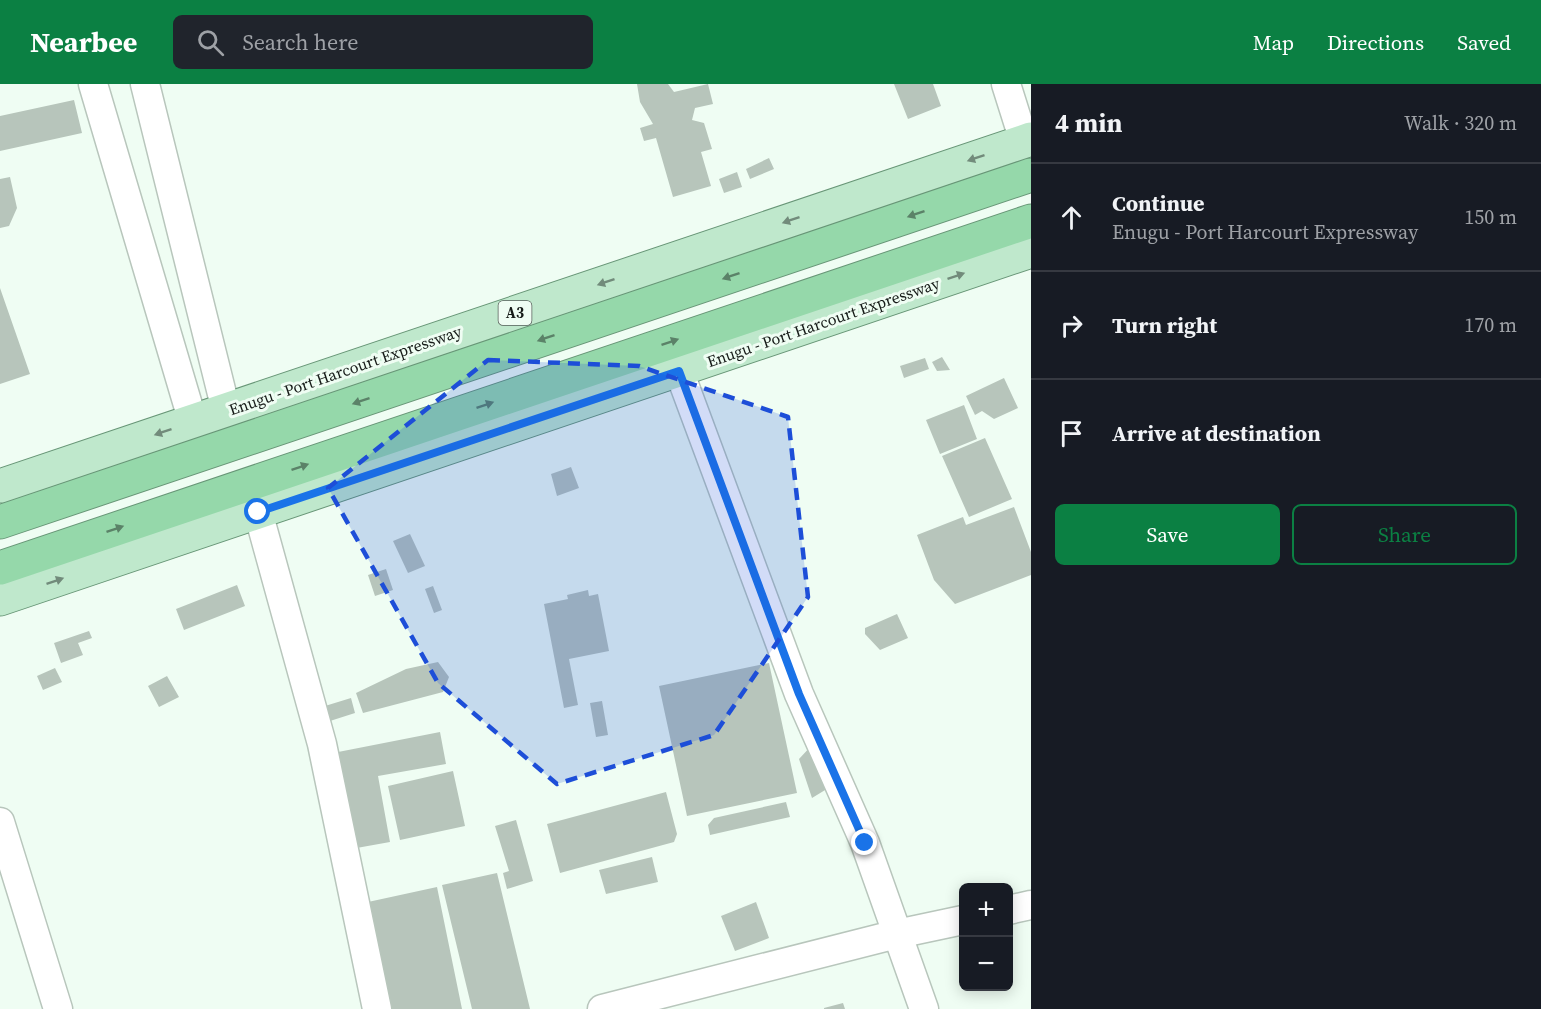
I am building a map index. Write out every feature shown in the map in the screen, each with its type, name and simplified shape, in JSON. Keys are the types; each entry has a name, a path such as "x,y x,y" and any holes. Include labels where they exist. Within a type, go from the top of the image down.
{"highway":[{"name":"Enugu - Port Harcourt Expressway","path":"0,522 1031,175"},
{"name":"Enugu - Port Harcourt Expressway","path":"0,568 1031,221"}],"main road":[{"name":"Enugu - Port Harcourt Expressway","path":"0,486 1028,140"},
{"name":"Enugu - Port Harcourt Expressway","path":"0,599 1031,251"}],"lane":[{"path":"93,84 193,422"},
{"path":"145,84 226,410"},
{"path":"1006,84 1028,140"},
{"path":"679,371 799,694 865,843 924,1009"},
{"path":"258,512 322,744 377,1009"},
{"path":"0,822 58,1009"},
{"path":"1013,909 1031,905"},
{"path":"602,1009 897,934 959,921"}],"highlighted area":[{"path":"488,360 639,366 788,417 808,597 714,735 557,784 438,683 328,488"}],"building":[{"path":"637,84 668,84 674,92 708,84 713,104 695,108 692,120 704,123 712,149 701,152 711,186 673,197 656,138 644,141 640,128 653,124 640,102"},
{"path":"894,84 933,84 941,106 908,119"},
{"path":"74,100 82,133 0,151 0,116"},
{"path":"769,158 774,169 750,179 746,169"},
{"path":"737,172 742,187 724,193 719,179"},
{"path":"10,177 17,208 9,226 0,228 0,179"},
{"path":"0,288 30,374 0,384"},
{"path":"942,357 950,370 937,371 932,362"},
{"path":"925,358 929,369 904,378 900,366"},
{"path":"1004,378 1018,408 994,419 982,411 975,415 966,396"},
{"path":"964,405 977,439 940,454 926,420"},
{"path":"985,438 1012,499 969,517 942,456"},
{"path":"571,467 579,488 557,496 551,474"},
{"path":"1014,507 1031,552 1031,575 955,604 934,580 917,535 963,517 966,525"},
{"path":"410,534 425,566 408,573 393,541"},
{"path":"386,569 393,590 375,596 368,575"},
{"path":"237,585 245,606 184,630 176,609"},
{"path":"433,586 442,610 434,613 425,589"},
{"path":"588,590 589,596 598,594 609,651 569,659 578,705 564,708 544,604 568,599 567,595"},
{"path":"897,614 908,638 880,650 865,634 865,628"},
{"path":"89,631 92,638 78,643 83,655 61,663 54,643"},
{"path":"438,662 449,677 443,692 363,713 356,693 406,669"},
{"path":"769,663 797,793 687,816 659,686"},
{"path":"55,668 62,682 43,690 37,676"},
{"path":"167,676 179,697 159,707 148,686"},
{"path":"351,698 355,713 330,721 325,706"},
{"path":"602,701 608,735 596,737 590,703"},
{"path":"440,732 446,764 378,776 390,842 351,849 333,753"},
{"path":"812,745 835,784 812,798 799,759"},
{"path":"453,771 465,826 400,840 388,786"},
{"path":"666,792 677,834 674,842 560,873 547,824"},
{"path":"786,802 790,817 710,835 708,825 714,818"},
{"path":"516,820 533,881 507,889 503,873 509,871 495,826"},
{"path":"652,857 658,882 606,894 599,870"},
{"path":"497,873 530,1009 472,1009 442,885"},
{"path":"437,887 462,1009 390,1009 368,902"},
{"path":"756,902 769,938 735,951 721,916"},
{"path":"843,1003 845,1009 824,1009 824,1008"}],"route":[{"path":"258,512 679,371 799,694 865,843"}]}
